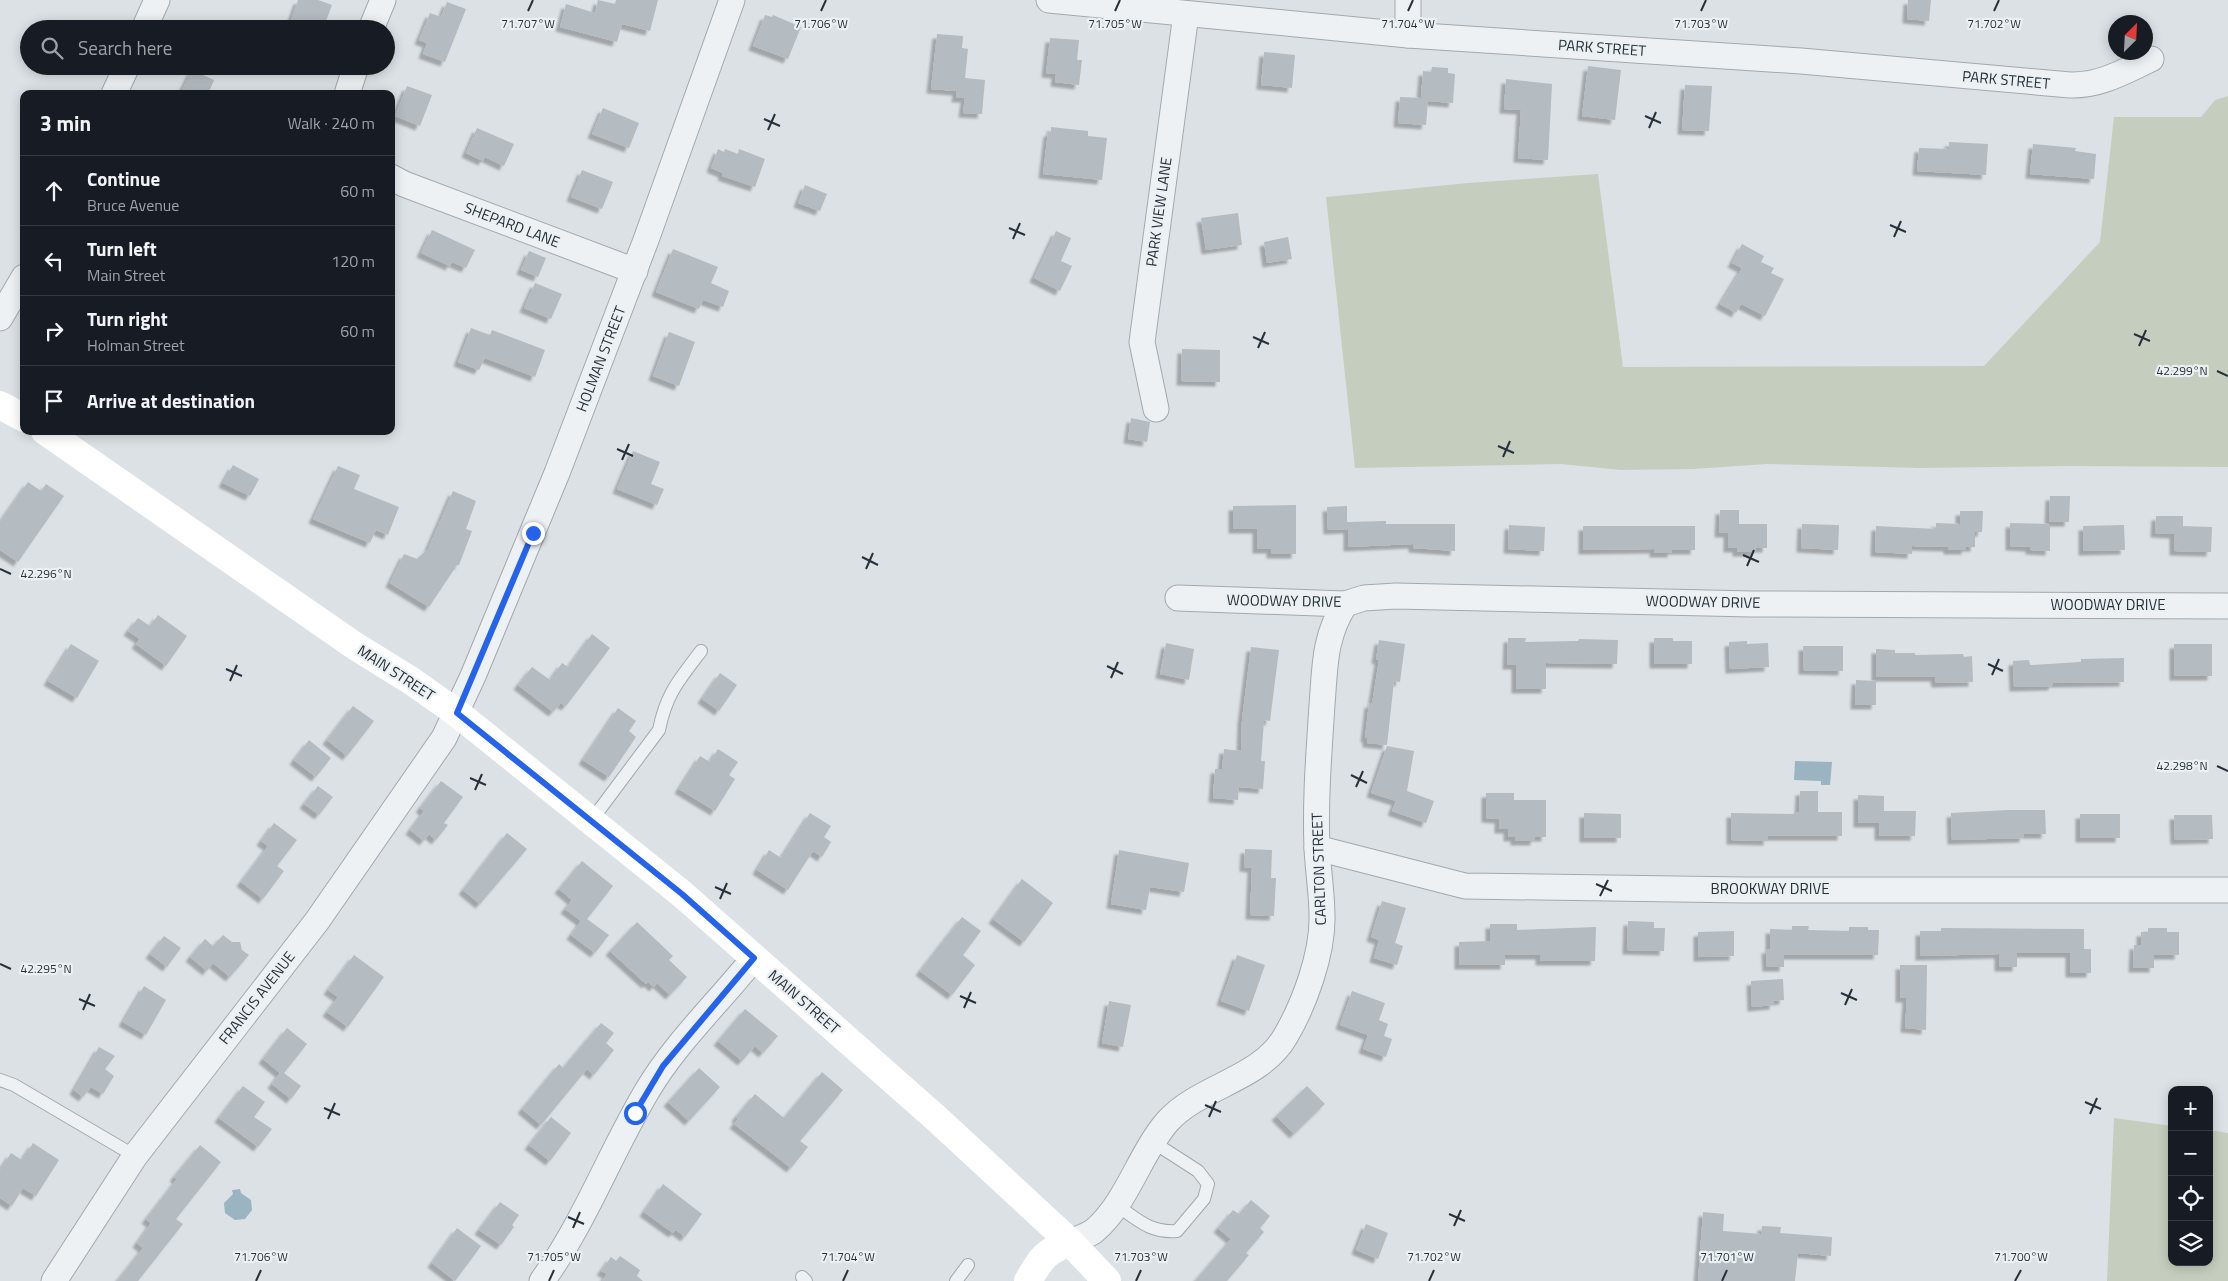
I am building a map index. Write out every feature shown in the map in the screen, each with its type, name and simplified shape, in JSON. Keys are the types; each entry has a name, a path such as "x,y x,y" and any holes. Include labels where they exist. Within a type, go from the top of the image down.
{"main road":[{"path":"0,404 20,416"},
{"name":"MAIN STREET","path":"51,435 348,641 410,680 457,713 682,894 936,1119 1070,1242 1106,1281"},
{"path":"1028,1281 1041,1258 1053,1249 1070,1242"}],"street":[{"path":"148,20 158,0"},
{"path":"375,20 383,0"},
{"name":"HOLMAN STREET","path":"457,713 536,525 635,272 732,0"},
{"name":"PARK STREET","path":"1049,0 1408,35 1802,61 2070,86 2088,85 2105,80 2149,60"},
{"path":"1408,0 1408,35"},
{"name":"PARK VIEW LANE","path":"1156,409 1142,342 1186,14"},
{"path":"116,90 123,75"},
{"path":"348,90 353,75"},
{"name":"SHEPARD LANE","path":"395,179 635,272"},
{"path":"0,318 20,284"},
{"name":"WOODWAY DRIVE","path":"1178,598 1345,604 1364,598 1396,596 1752,604 2228,606"},
{"name":"CARLTON STREET","path":"1070,1242 1092,1232 1106,1218 1168,1121 1188,1104 1260,1064 1277,1049 1286,1037 1308,985 1320,945 1322,917 1317,848 1318,761 1326,645 1336,618 1345,604"},
{"name":"FRANCIS AVENUE","path":"54,1281 135,1156 317,921 444,738 457,713"},
{"name":"BROOKWAY DRIVE","path":"1317,848 1466,886 1760,890 2228,890"},
{"path":"542,1281 586,1208 641,1101 656,1077 682,1042 754,958"}],"lane":[{"path":"591,821 659,730 663,712 672,689 701,651"},
{"path":"0,1080 14,1085 135,1156"},
{"path":"1115,1204 1149,1229 1166,1232 1177,1231 1204,1199 1208,1184 1198,1171 1153,1142"},
{"path":"956,1281 968,1265"}],"green space":[{"path":"2228,96 2228,467 2068,466 1919,468 1767,464 1693,469 1621,470 1561,464 1355,468 1326,197 1468,183 1598,174 1623,367 1984,366 2100,242 2114,117 2201,117 2215,100"},
{"path":"2114,1118 2168,1125 2168,1266 2213,1266 2213,1131 2228,1133 2228,1281 2107,1281"}],"water":[{"path":"1795,761 1832,762 1830,785 1821,785 1821,781 1794,780"},
{"path":"240,1189 241,1193 251,1200 252,1210 245,1219 235,1220 225,1213 224,1203 233,1194 232,1190"}],"building":[{"path":"298,0 318,0 332,5 326,20 291,20"},
{"path":"598,0 615,4 616,0 658,0 650,31 622,24 617,42 560,27 566,4 595,13"},
{"path":"1908,0 1931,0 1929,21 1907,19"},
{"path":"447,2 466,9 445,62 423,54 427,43 419,40 430,13 441,17"},
{"path":"765,15 772,17 773,15 801,27 788,59 753,46"},
{"path":"937,34 963,36 962,48 968,49 965,78 985,80 982,114 963,113 965,98 956,98 957,91 931,89"},
{"path":"1050,38 1079,40 1077,60 1082,60 1079,85 1055,82 1056,74 1046,73"},
{"path":"1264,52 1295,55 1292,88 1261,85"},
{"path":"1588,66 1621,70 1615,120 1582,116"},
{"path":"1432,67 1448,68 1448,73 1455,74 1453,103 1428,101 1426,125 1398,123 1400,97 1421,98 1423,71 1431,72"},
{"path":"190,75 203,75 214,80 210,90 182,90"},
{"path":"1506,79 1552,84 1548,160 1518,158 1521,110 1504,109"},
{"path":"1685,85 1712,86 1709,131 1682,130"},
{"path":"407,86 432,95 420,126 395,116"},
{"path":"603,108 639,123 629,148 592,134"},
{"path":"1051,127 1088,131 1088,136 1107,138 1102,180 1043,174 1048,132 1051,132"},
{"path":"477,128 514,144 504,166 485,157 483,161 466,153"},
{"path":"1949,142 1988,144 1986,175 1917,171 1919,148 1949,149"},
{"path":"2033,144 2076,148 2075,151 2096,154 2094,179 2030,174"},
{"path":"718,149 724,152 725,149 738,154 739,149 765,159 755,187 722,176 723,173 711,168"},
{"path":"582,170 613,182 602,209 571,197"},
{"path":"805,185 827,194 820,211 798,203"},
{"path":"1238,213 1242,245 1206,250 1201,218"},
{"path":"432,230 475,250 466,268 452,262 450,266 421,253"},
{"path":"1056,231 1071,238 1061,261 1072,266 1060,291 1034,278"},
{"path":"1288,237 1292,259 1267,263 1264,242"},
{"path":"1742,244 1764,256 1761,262 1774,268 1771,273 1784,279 1765,316 1741,304 1736,313 1720,304 1742,268 1732,263"},
{"path":"673,249 718,267 711,283 729,291 723,307 703,300 699,309 656,292"},
{"path":"529,251 546,258 538,277 521,270"},
{"path":"535,283 562,294 551,319 524,308"},
{"path":"471,328 490,335 492,330 545,350 535,377 485,358 479,370 458,362"},
{"path":"669,332 695,342 679,386 653,376"},
{"path":"1182,349 1220,350 1220,382 1181,381"},
{"path":"1131,418 1150,422 1147,442 1128,439"},
{"path":"633,451 660,462 651,484 664,489 657,505 617,489"},
{"path":"233,465 259,479 250,496 223,483"},
{"path":"338,466 360,475 354,489 399,507 388,535 376,530 370,543 313,519"},
{"path":"28,482 41,491 46,484 64,496 18,562 0,550 0,522"},
{"path":"453,491 476,501 466,529 472,531 459,565 457,565 429,607 390,583 404,554 417,559 428,549"},
{"path":"2050,496 2070,496 2069,522 2049,522"},
{"path":"1296,505 1296,554 1271,554 1271,549 1257,549 1257,529 1233,529 1233,506"},
{"path":"1347,506 1347,522 1386,521 1386,524 1455,524 1455,551 1413,548 1413,544 1348,547 1348,529 1328,530 1327,507"},
{"path":"1720,510 1739,510 1739,524 1767,524 1767,548 1756,548 1756,552 1737,552 1737,548 1728,548 1728,533 1719,533"},
{"path":"1960,511 1983,511 1982,532 1975,532 1975,547 1966,547 1966,550 1948,550 1948,547 1912,546 1912,554 1875,552 1876,526 1936,529 1936,523 1960,524"},
{"path":"2156,516 2183,516 2183,526 2212,527 2211,552 2174,551 2174,534 2155,533"},
{"path":"2010,523 2050,524 2050,551 2010,546"},
{"path":"1802,524 1839,525 1838,550 1801,548"},
{"path":"1509,525 1545,527 1544,551 1508,549"},
{"path":"2124,525 2125,550 2083,551 2083,526"},
{"path":"1583,526 1695,526 1695,550 1672,550 1672,553 1654,553 1654,549 1583,550"},
{"path":"158,615 187,636 166,666 136,644 140,639 128,631 138,618 150,626"},
{"path":"592,634 610,648 566,706 561,703 553,712 518,685 532,667 550,680 562,663 568,667"},
{"path":"1508,638 1526,638 1525,642 1578,641 1579,639 1618,640 1617,664 1546,663 1546,689 1516,689 1516,665 1507,665"},
{"path":"1654,638 1692,641 1692,664 1654,664"},
{"path":"1379,640 1405,644 1400,682 1394,681 1387,745 1367,743 1367,738 1365,738 1369,703 1372,704 1379,660 1376,659"},
{"path":"1747,641 1747,644 1768,643 1769,667 1730,669 1729,642"},
{"path":"1166,643 1194,649 1189,680 1160,674"},
{"path":"71,644 99,661 77,698 48,681"},
{"path":"2174,644 2212,644 2212,676 2174,676"},
{"path":"1803,646 1843,646 1843,671 1803,670"},
{"path":"1251,647 1279,650 1270,721 1264,720 1261,761 1265,761 1263,789 1239,787 1238,800 1213,798 1215,769 1222,769 1224,749 1241,751 1242,720"},
{"path":"1876,649 1895,650 1895,653 1915,653 1915,655 1963,654 1964,657 1972,656 1973,682 1936,683 1935,677 1876,677"},
{"path":"2124,658 2124,682 2053,683 2053,686 2014,687 2013,661 2029,660 2030,665 2081,662 2081,659"},
{"path":"720,673 737,685 719,711 702,699"},
{"path":"1856,680 1876,681 1876,705 1855,705"},
{"path":"353,706 374,721 347,756 327,740"},
{"path":"618,708 636,721 629,731 636,737 609,777 583,760"},
{"path":"309,740 331,758 316,777 294,760"},
{"path":"1387,746 1414,751 1407,791 1434,801 1426,823 1392,811 1396,801 1371,793"},
{"path":"718,749 738,762 729,775 735,779 715,811 679,789 700,756 710,762"},
{"path":"441,781 463,797 444,823 448,825 436,840 429,834 424,841 410,830 424,811 420,808"},
{"path":"318,786 333,797 319,815 304,804"},
{"path":"1800,791 1818,791 1818,812 1842,812 1842,836 1768,836 1768,841 1731,840 1731,813 1794,814 1794,812 1799,812"},
{"path":"1486,793 1514,793 1514,800 1546,800 1546,837 1535,837 1535,841 1515,841 1515,837 1508,837 1508,829 1499,829 1499,819 1486,818"},
{"path":"1858,795 1884,796 1884,811 1916,811 1915,836 1879,836 1879,823 1858,823"},
{"path":"2045,810 2046,834 2024,834 2024,838 1952,840 1951,813"},
{"path":"810,813 831,826 824,837 831,842 822,857 813,851 788,890 757,870 769,850 781,858"},
{"path":"1584,813 1621,814 1621,838 1584,838"},
{"path":"2080,814 2120,814 2120,838 2080,838"},
{"path":"2174,815 2212,815 2213,839 2175,840"},
{"path":"274,823 297,840 277,866 284,871 263,899 241,882 268,846 261,841"},
{"path":"507,833 527,849 480,904 463,890"},
{"path":"1245,849 1272,850 1271,878 1276,878 1274,916 1250,915 1252,868 1244,867"},
{"path":"1119,850 1189,863 1184,892 1150,887 1146,910 1111,904"},
{"path":"582,861 613,886 587,919 609,935 595,953 571,935 581,921 565,909 572,900 559,889"},
{"path":"1022,879 1053,903 1024,942 993,919"},
{"path":"1382,901 1406,908 1395,943 1403,946 1397,965 1374,958 1379,940 1371,937"},
{"path":"962,917 981,931 963,955 975,965 952,995 920,971"},
{"path":"1628,921 1654,922 1654,928 1665,928 1664,951 1627,950"},
{"path":"637,922 673,956 669,960 687,977 670,995 657,983 654,987 648,982 646,984 610,951"},
{"path":"1490,924 1517,924 1517,930 1596,927 1595,961 1540,961 1540,955 1505,955 1505,965 1459,965 1459,942 1490,941"},
{"path":"1792,926 1809,926 1808,930 1849,931 1849,927 1868,927 1868,930 1879,930 1878,955 1784,955 1784,967 1767,967 1766,949 1770,949 1770,929 1792,930"},
{"path":"1941,928 2084,929 2084,949 2091,949 2091,973 2070,973 2070,953 2017,953 2017,967 1999,967 1999,954 1920,956 1920,931 1941,931"},
{"path":"2148,928 2167,928 2167,932 2179,932 2179,955 2154,955 2154,968 2133,968 2134,945 2141,945 2141,932 2148,932"},
{"path":"1734,931 1734,956 1698,957 1698,932"},
{"path":"223,935 232,942 240,942 242,950 249,955 230,977 213,963 207,971 190,957 205,939 213,946"},
{"path":"164,936 181,948 167,967 150,954"},
{"path":"354,955 384,977 348,1027 327,1012 338,997 328,990"},
{"path":"1237,955 1265,965 1249,1011 1221,1001"},
{"path":"1900,965 1927,965 1926,1030 1905,1028 1907,998 1900,998"},
{"path":"1783,979 1784,1000 1774,1001 1774,1005 1752,1007 1751,981"},
{"path":"144,986 166,1000 146,1035 123,1022"},
{"path":"1352,991 1385,1003 1379,1020 1388,1024 1384,1036 1392,1039 1386,1057 1363,1049 1368,1035 1340,1025"},
{"path":"1109,1001 1131,1005 1123,1047 1102,1043"},
{"path":"745,1009 778,1036 763,1053 755,1046 742,1061 718,1041"},
{"path":"601,1023 614,1033 606,1043 614,1050 594,1075 587,1069 541,1125 522,1109 559,1064 563,1068"},
{"path":"287,1028 307,1044 284,1073 301,1086 291,1099 272,1084 280,1073 263,1059"},
{"path":"99,1047 115,1056 105,1069 114,1076 103,1094 91,1087 83,1097 74,1090"},
{"path":"699,1068 720,1087 689,1121 668,1102"},
{"path":"822,1072 843,1090 800,1141 808,1147 791,1168 734,1124 738,1119 736,1117 755,1094 784,1118"},
{"path":"243,1086 265,1102 254,1117 272,1129 258,1147 219,1118"},
{"path":"1307,1086 1325,1104 1294,1134 1276,1116"},
{"path":"551,1117 571,1133 550,1161 529,1145"},
{"path":"33,1143 59,1160 36,1196 23,1188 12,1206 0,1198 0,1170 11,1153 22,1160"},
{"path":"200,1145 221,1162 176,1219 183,1224 138,1281 117,1281 143,1248 137,1243 151,1223 146,1219 177,1179 174,1177"},
{"path":"663,1184 702,1214 685,1237 676,1230 673,1233 644,1212"},
{"path":"1251,1200 1270,1216 1260,1228 1264,1232 1246,1253 1249,1255 1227,1281 1195,1281 1231,1239 1218,1228 1233,1210 1239,1214"},
{"path":"500,1202 519,1215 512,1225 514,1227 501,1245 479,1230"},
{"path":"1703,1212 1724,1214 1723,1231 1761,1234 1762,1226 1781,1227 1780,1233 1832,1237 1831,1256 1798,1253 1795,1281 1698,1281"},
{"path":"1366,1224 1388,1233 1378,1259 1356,1250"},
{"path":"457,1228 481,1246 455,1281 432,1263"},
{"path":"620,1256 640,1270 637,1276 643,1281 602,1281 607,1274 601,1271 611,1257 616,1261"}],"route":[{"path":"533,533 457,713 682,894 754,958 663,1066 635,1113"}]}
